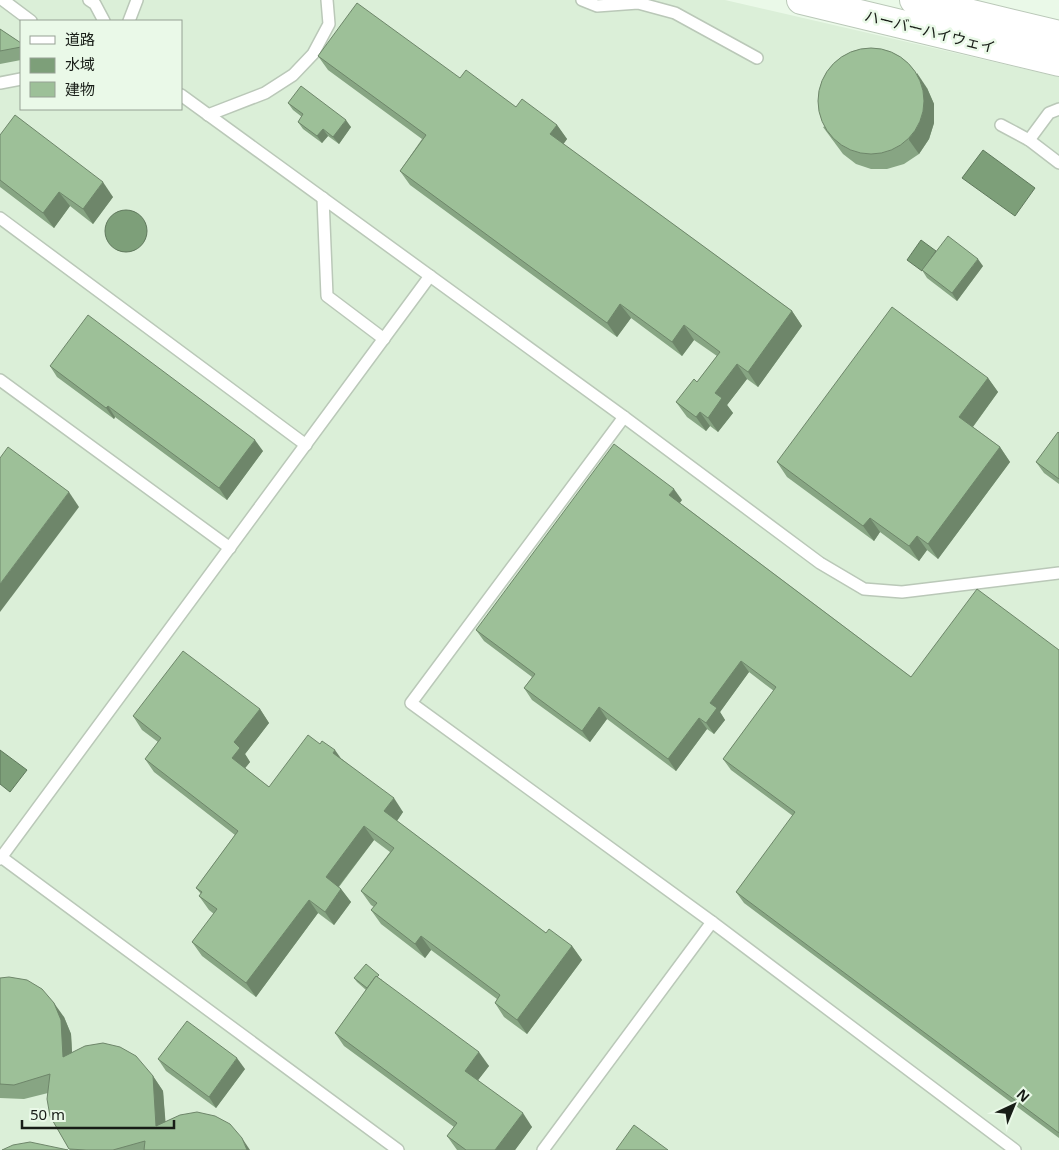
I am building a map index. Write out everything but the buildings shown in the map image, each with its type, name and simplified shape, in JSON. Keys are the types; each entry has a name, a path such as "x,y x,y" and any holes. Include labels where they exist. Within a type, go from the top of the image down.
{"street":[{"name":"ハーバーハイウェイ","path":"801,0 1059,62"},
{"name":"ハーバーハイウェイ","path":"852,0 1059,50"},
{"path":"914,0 1059,34"}],"lane":[{"path":"2,0 30,20"},
{"path":"89,0 95,4 103,20"},
{"path":"129,20 137,0"},
{"path":"208,115 265,93 293,76 313,54 329,24 327,0"},
{"path":"582,0 597,6 638,3 675,13 757,58"},
{"path":"0,83 20,79"},
{"path":"182,96 624,417 820,563 864,589 902,592 1059,573"},
{"path":"1029,140 1049,112 1059,108"},
{"path":"1001,125 1029,140 1059,163"},
{"path":"323,198 326,296 384,339"},
{"path":"0,218 306,444"},
{"path":"398,1150 1,858 430,276"},
{"path":"0,380 230,548"},
{"path":"624,417 411,703 712,922 1015,1150"},
{"path":"543,1150 712,922"}],"shaded area":[{"path":"0,0 725,0 1059,77 1059,1150 0,1150"}],"water":[{"path":"983,150 1035,188 1015,216 962,178"},
{"path":"126,210 141,216 147,231 141,246 126,252 111,246 105,231 111,216"},
{"path":"921,240 936,251 922,271 907,260"},
{"path":"0,750 27,770 10,792 0,784"}]}
